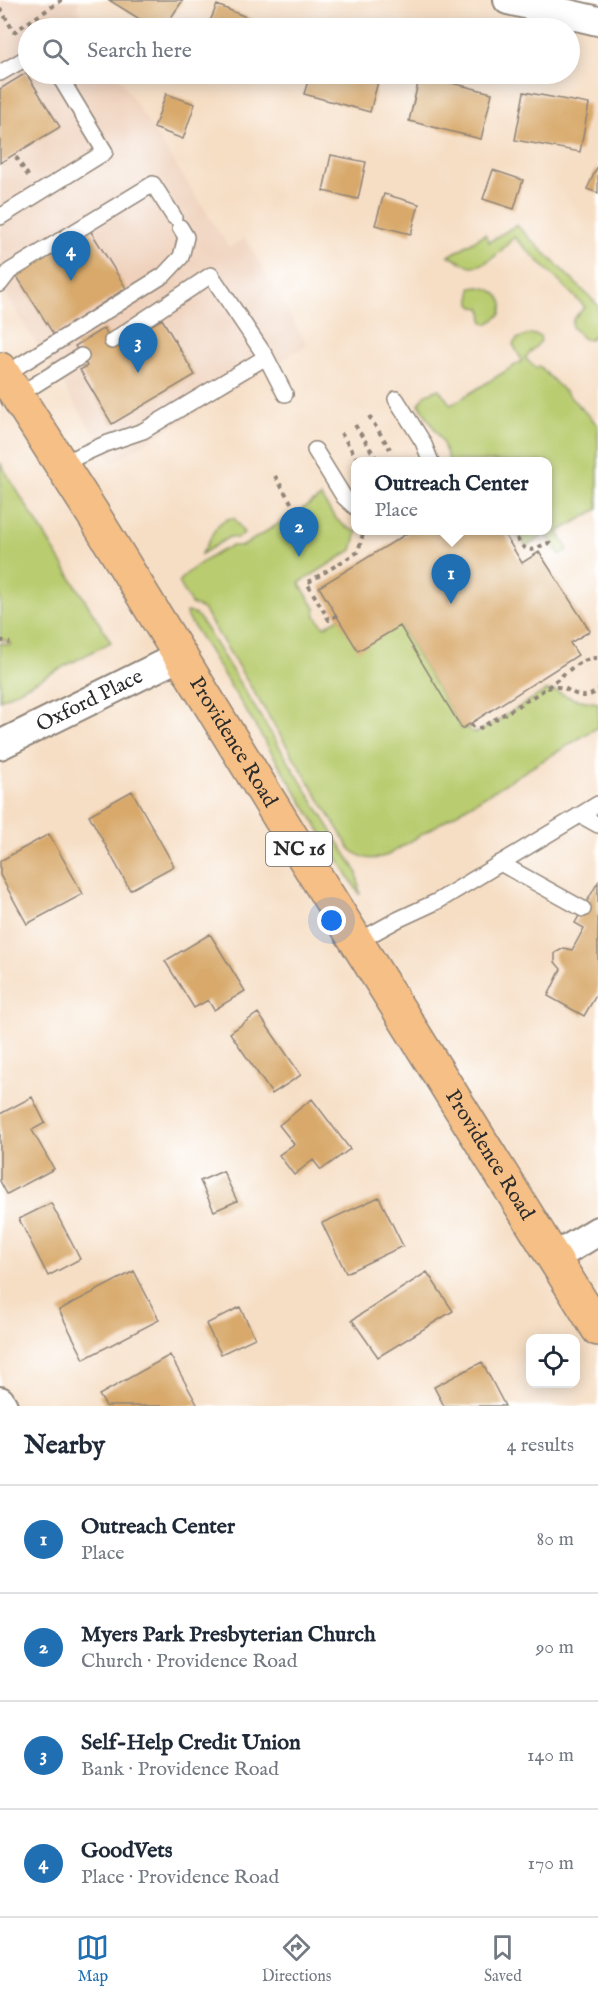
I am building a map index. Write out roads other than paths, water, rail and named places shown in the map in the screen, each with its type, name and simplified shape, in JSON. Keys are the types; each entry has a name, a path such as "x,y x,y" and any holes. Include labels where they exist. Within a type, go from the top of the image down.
{"main road":[{"name":"Providence Road","path":"7,380 598,1329"}],"street":[{"path":"508,0 598,21"},
{"name":"Oxford Place","path":"0,745 180,656"},
{"path":"555,1257 598,1231"},
{"path":"0,1401 3,1406"}],"lane":[{"path":"0,73 18,63"},
{"path":"0,217 105,152 64,84"},
{"path":"0,284 10,271 153,184 186,237 181,257 164,275 7,380"},
{"path":"110,337 211,275 266,357 285,394"},
{"path":"7,380 53,374 79,353"},
{"path":"61,464 105,444 143,431 266,357"},
{"path":"396,399 423,442 429,457"},
{"path":"315,450 351,503"},
{"path":"357,942 438,901 598,804"},
{"path":"580,815 598,825"},
{"path":"500,863 583,909"}],"place":[{"name":"GoodVets","path":"71,281"},
{"name":"Self-Help Credit Union","path":"138,373"},
{"name":"Myers Park Presbyterian Church","path":"299,557"},
{"name":"Outreach Center","path":"451,604"}]}
